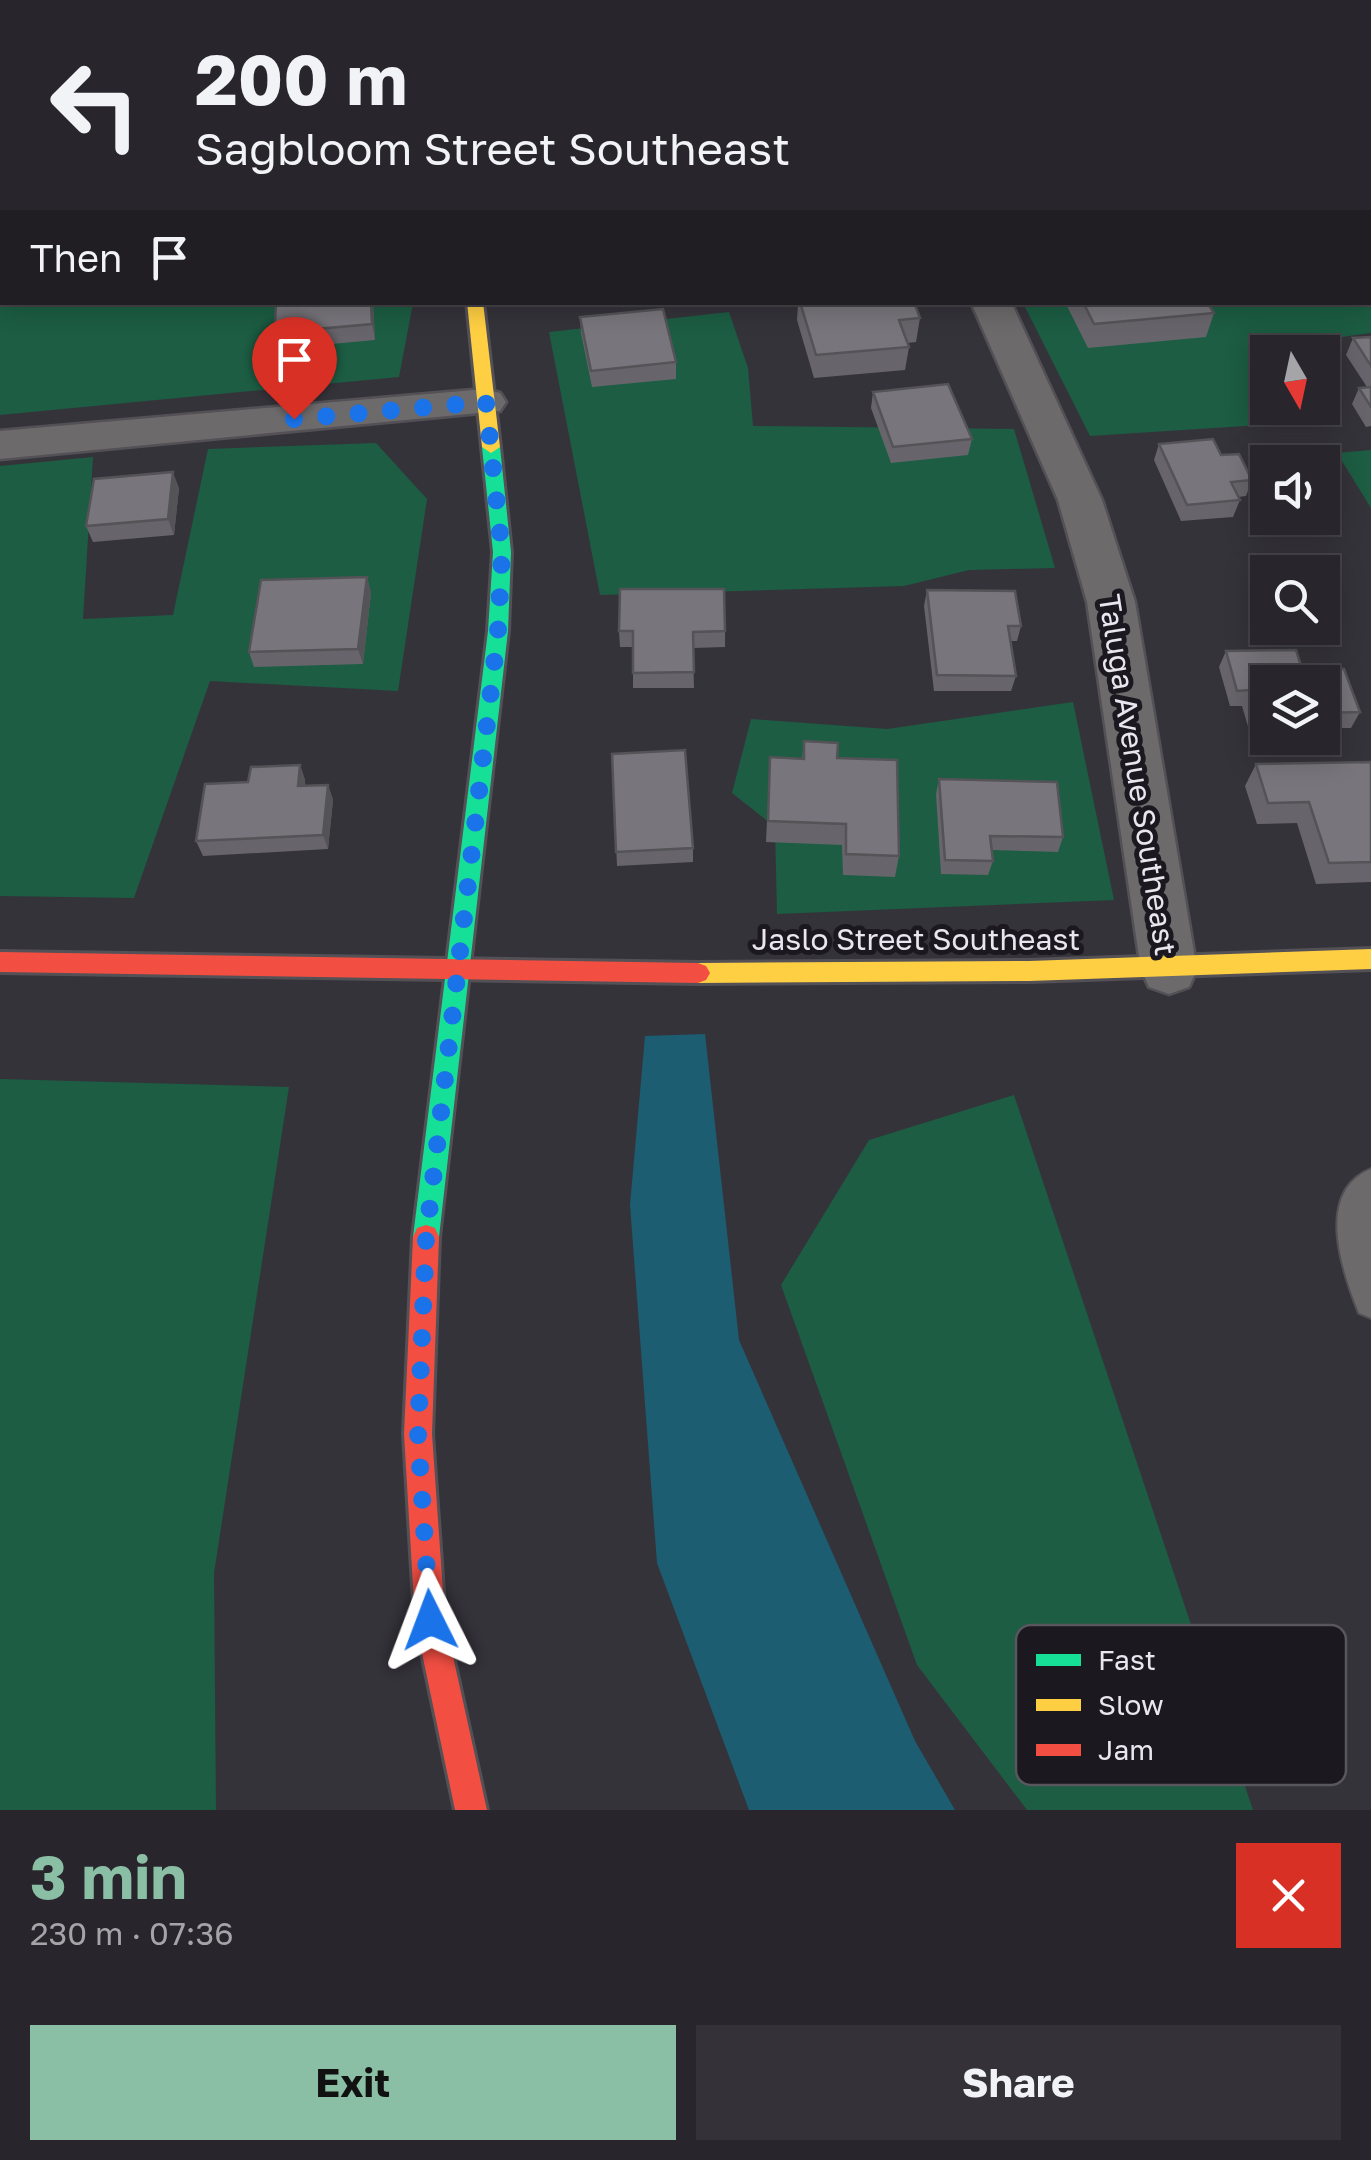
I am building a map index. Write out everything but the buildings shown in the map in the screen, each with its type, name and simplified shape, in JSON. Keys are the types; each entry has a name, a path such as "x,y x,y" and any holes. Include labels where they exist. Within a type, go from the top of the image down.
{"street":[{"path":"470,1810 430,1620 418,1434 426,1239 460,970 502,552 475,305"},
{"name":"Taluga Avenue Southeast","path":"992,305 1080,500 1112,602 1169,970"},
{"path":"0,445 486,402"},
{"name":"Jaslo Street Southeast","path":"0,962 460,970 1169,970 1371,959"}],"lane":[{"path":"1371,1184 1360,1194 1351,1239 1371,1302"}],"green space":[{"path":"0,305 413,305 399,377 0,415"},
{"path":"1024,305 1371,305 1371,333 1340,337 1250,335 1250,425 1260,425 1090,436"},
{"path":"729,312 748,368 753,426 1014,429 1055,568 969,570 904,586 600,595 549,332"},
{"path":"376,443 427,499 398,691 210,681 134,898 0,896 0,466 93,457 83,619 173,615 208,449"},
{"path":"1371,450 1371,508 1340,458 1340,453"},
{"path":"1073,702 1114,900 777,914 775,827 732,793 751,719 887,729"},
{"path":"0,1079 289,1087 214,1573 216,1810 0,1810"},
{"path":"1014,1095 1191,1625 1016,1625 1016,1785 1245,1785 1253,1810 1027,1810 917,1665 781,1285 869,1140"}],"water":[{"path":"705,1034 739,1340 915,1741 955,1810 749,1810 657,1563 630,1205 645,1036"}],"traffic: fast":[{"path":"426,1237 498,631 502,552 491,447"}],"traffic: slow":[{"path":"475,305 491,447"},
{"path":"698,973 1029,971 1371,959"}],"traffic: jam":[{"path":"0,962 698,973"},
{"path":"426,1237 418,1434 430,1620 471,1810"}],"route":[{"path":"294,419 486,402 502,552 497,653 426,1239 418,1434 430,1620"}]}
